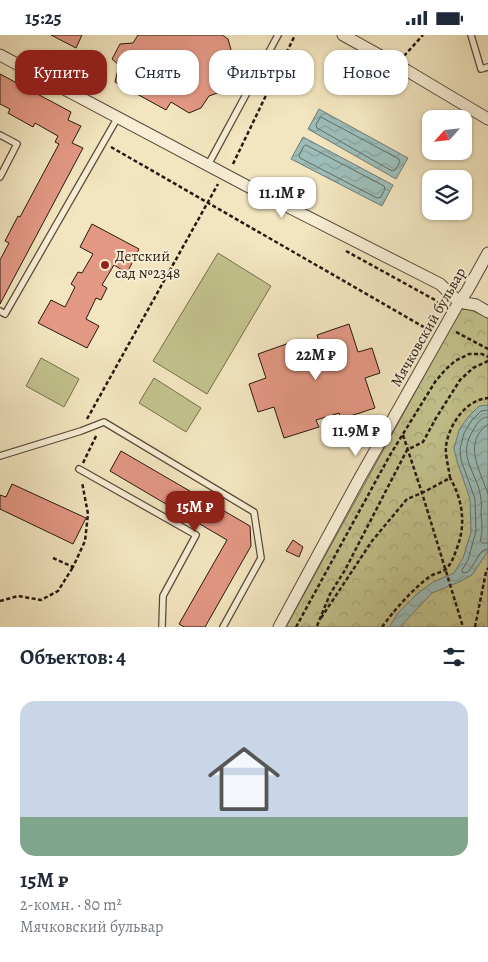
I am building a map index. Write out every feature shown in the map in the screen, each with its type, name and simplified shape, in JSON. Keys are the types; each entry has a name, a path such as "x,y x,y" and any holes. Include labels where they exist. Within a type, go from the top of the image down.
{"street":[{"path":"343,35 370,50"},
{"path":"0,55 208,165 440,284 459,302 476,305 488,312"},
{"path":"408,71 488,119"},
{"name":"Мячковский бульвар","path":"279,627 358,481 488,253"}],"lane":[{"path":"208,165 278,35"},
{"path":"471,35 482,69 488,67"},
{"path":"0,311 5,314 118,117"},
{"path":"0,135 17,144 0,177"},
{"path":"0,456 104,422 254,513 261,558 223,627"},
{"path":"79,469 196,535 163,596 162,627"}],"path":[{"path":"81,431 224,173 230,171 295,35"},
{"path":"408,51 423,35"},
{"path":"103,143 432,332"},
{"path":"445,326 488,349"},
{"path":"296,627 377,478 435,382 455,361 469,354 482,354 488,357"},
{"path":"316,626 330,594 345,570 407,450 423,442 460,380 473,368 488,361"},
{"path":"382,627 418,585 432,574 445,571 453,561 463,522 460,503 450,478 446,447 450,433 461,413 471,404 488,397"},
{"path":"0,601 18,596 41,600 58,591 73,567 85,541 88,515 79,469 104,422"},
{"path":"401,429 463,627"},
{"path":"316,626 372,541 407,499 450,478"},
{"path":"54,558 73,567"},
{"path":"475,627 488,568"}],"green space":[{"path":"218,253 271,286 207,394 153,361"},
{"path":"461,309 471,310 488,318 488,627 286,627"},
{"path":"41,358 79,379 64,407 26,386"},
{"path":"154,378 201,408 186,432 139,403"}],"water":[{"path":"319,109 408,158 396,179 308,129"},
{"path":"303,137 393,185 382,206 291,159"},
{"path":"488,405 488,551 472,575 432,593 400,627 389,627 399,612 418,593 433,582 454,573 463,558 471,532 470,499 454,449 459,430 468,417 479,406"}],"building":[{"path":"51,35 82,35 76,48"},
{"path":"138,35 222,35 228,39 231,50 209,50 209,95 212,95 209,96 201,108 189,113 171,102 166,110 139,95 199,95 199,50 117,50 117,63 112,59 120,44 133,43"},
{"path":"0,74 15,82 15,95 39,95 71,112 68,120 81,126 72,143 83,148 0,304 0,260 9,243 5,241 59,144 55,142 58,136 35,123 33,127 8,113 10,109 0,104"},
{"path":"92,224 139,249 127,273 114,265 102,285 107,288 101,300 96,298 86,319 99,326 87,348 38,323 51,300 65,307 75,287 71,284 78,272 82,273 93,254 80,247"},
{"path":"349,324 358,352 372,348 380,373 365,378 375,408 341,419 339,413 316,420 319,427 284,438 274,407 258,412 249,384 266,378 258,354 292,342 294,349 319,341 317,335"},
{"path":"121,451 250,526 251,546 205,627 184,627 179,624 227,540 110,471"},
{"path":"12,484 86,518 73,544 0,509 0,495 6,497"},
{"path":"293,540 303,547 299,557 286,551"}],"place":[{"name":"Детский сад №2348","path":"105,265"}]}
